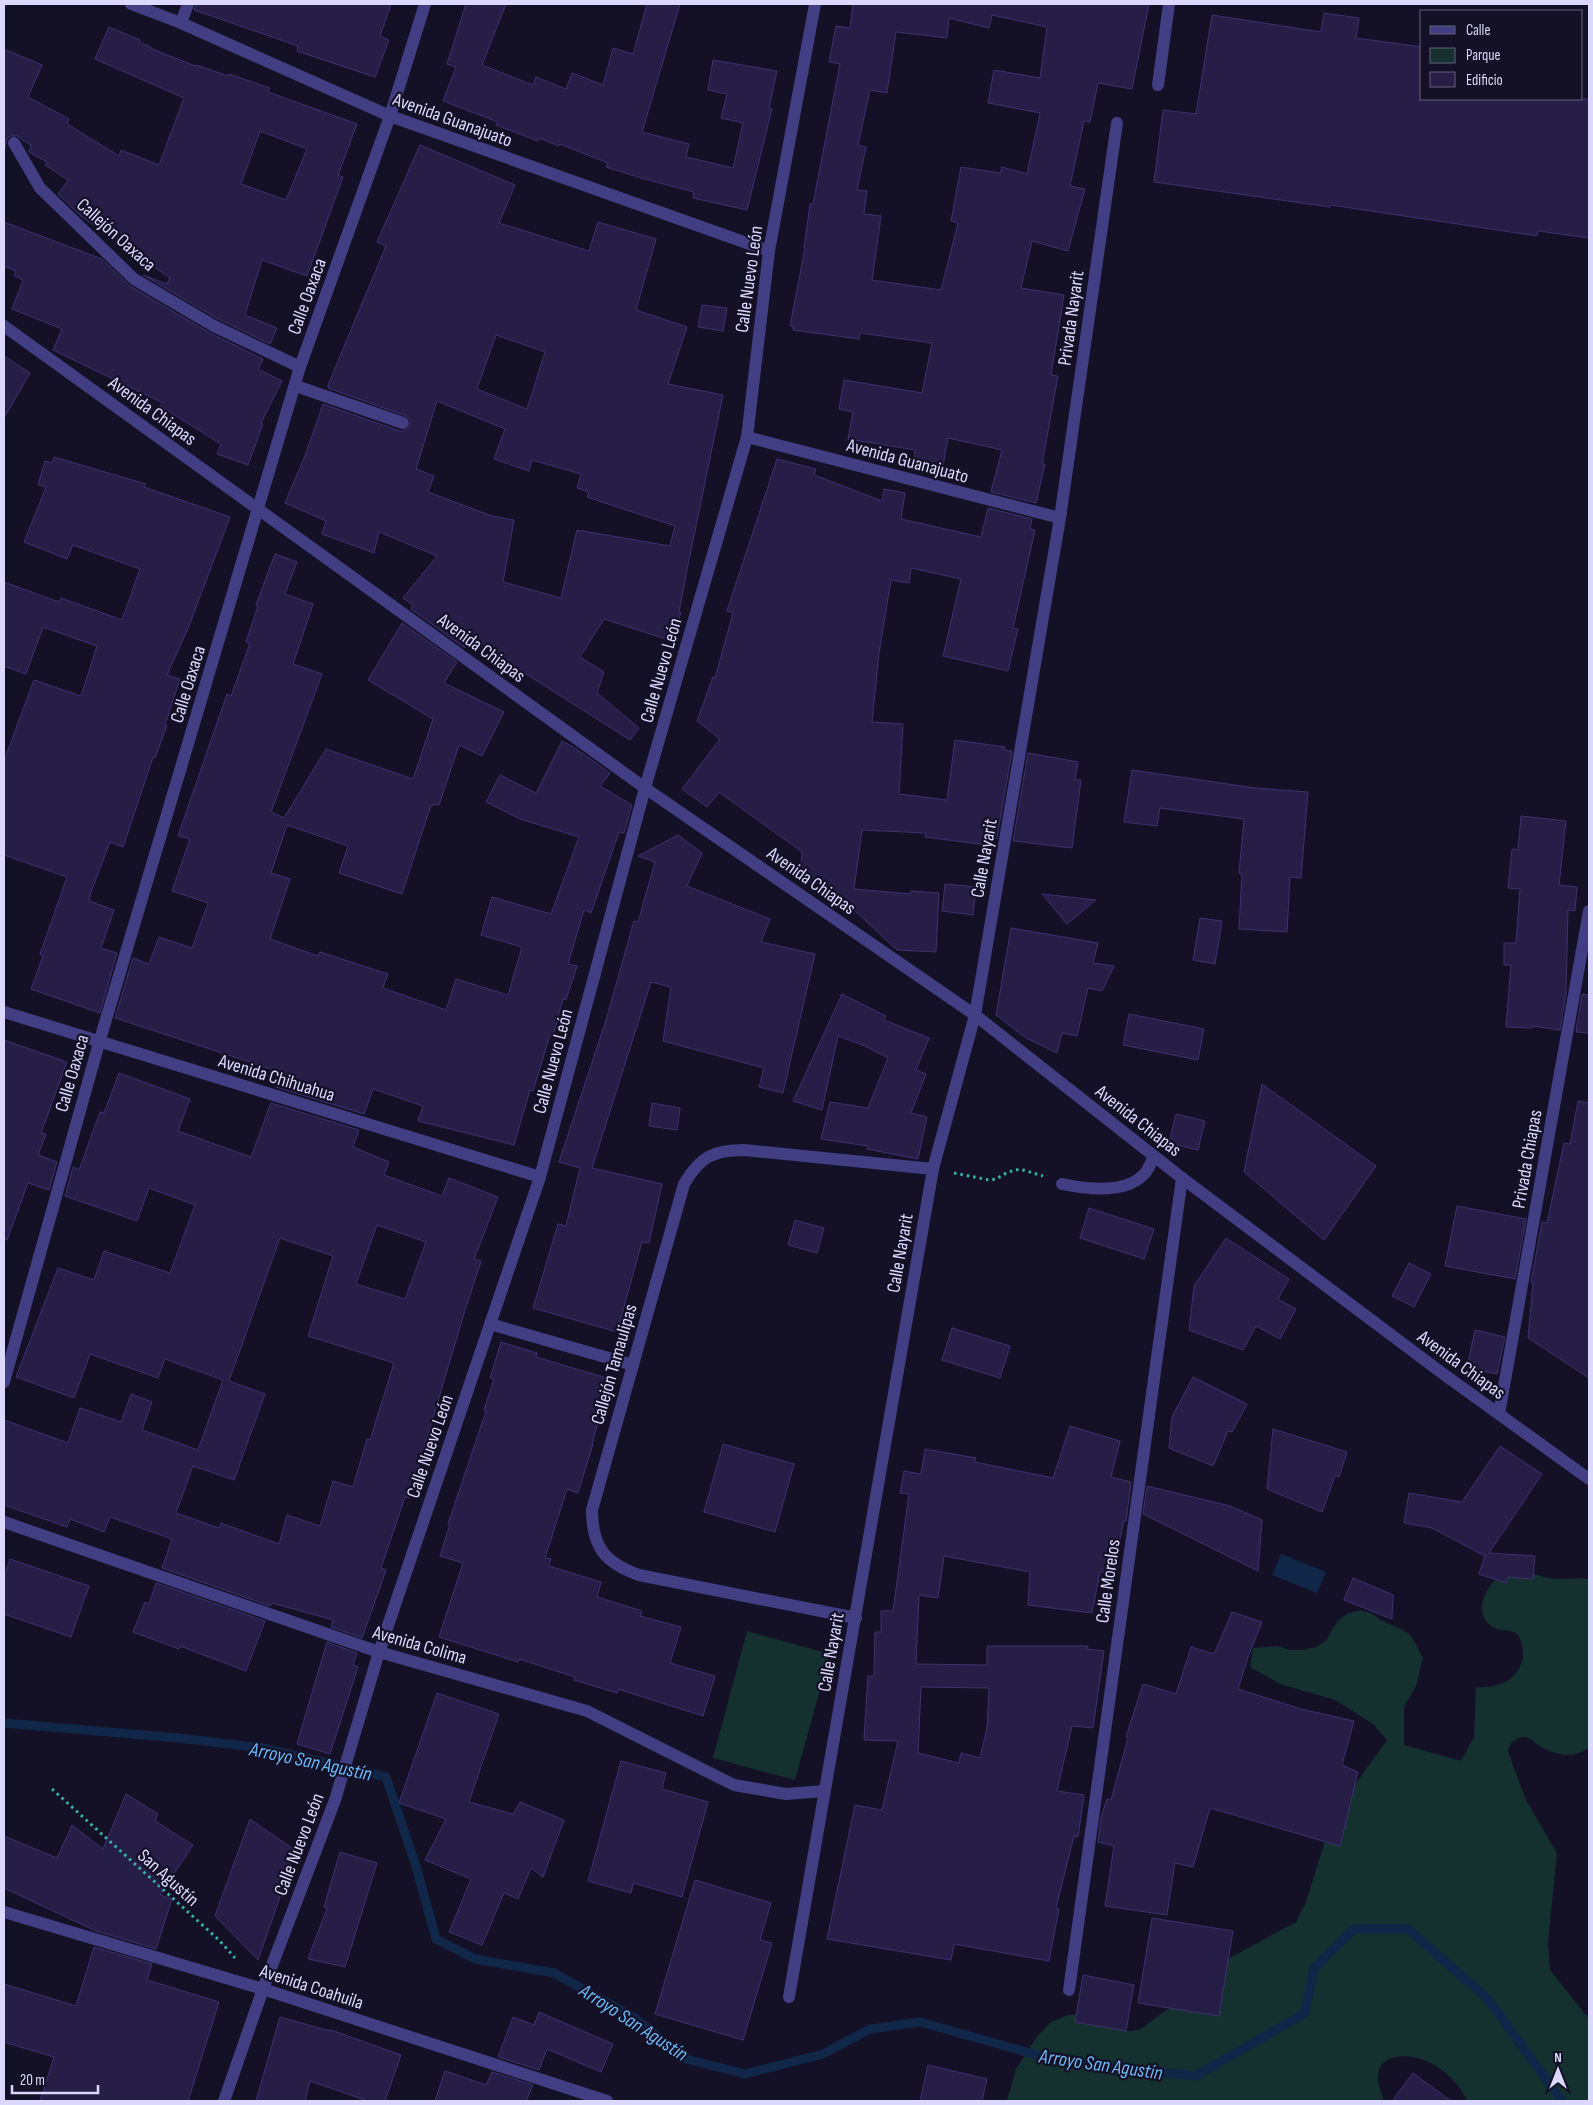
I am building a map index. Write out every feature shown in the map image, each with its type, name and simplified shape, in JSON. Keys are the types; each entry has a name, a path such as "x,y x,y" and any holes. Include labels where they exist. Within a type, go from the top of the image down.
{"street":[{"name":"Avenida Guanajuato","path":"131,4 181,23 390,116 769,251"},
{"path":"181,23 188,4"},
{"name":"Calle Oaxaca","path":"4,1382 99,1043 296,386 300,367 390,116 425,4"},
{"name":"Calle Nuevo León","path":"224,2101 263,1989 335,1800 379,1652 540,1176 646,788 747,437 769,251 815,4"},
{"path":"1158,85 1169,4"},
{"name":"Privada Nayarit","path":"1060,518 1118,123"},
{"name":"Callejón Oaxaca","path":"14,143 40,188 134,279 214,326 300,367"},
{"name":"Avenida Chiapas","path":"4,326 646,788 975,1015 1182,1178 1442,1373 1589,1478"},
{"path":"296,386 404,423"},
{"name":"Avenida Guanajuato","path":"747,437 1060,518"},
{"name":"Calle Nayarit","path":"788,1997 856,1618 932,1169 975,1015 1060,518"},
{"name":"Privada Chiapas","path":"1499,1414 1589,911"},
{"name":"Avenida Chihuahua","path":"4,1012 99,1043 540,1176"},
{"name":"Callejón Tamaulipas","path":"856,1618 622,1570 608,1559 597,1545 592,1528 592,1510 684,1184 693,1168 708,1156 726,1150 744,1150 932,1169"},
{"path":"1062,1184 1083,1188 1124,1186 1135,1182 1144,1175 1154,1156"},
{"name":"Calle Morelos","path":"1069,1990 1182,1178"},
{"path":"490,1324 633,1365"},
{"name":"Avenida Colima","path":"4,1522 379,1652 588,1711 734,1785 786,1794 824,1791"},
{"name":"Avenida Coahuila","path":"4,1912 263,1989 607,2101"}],"path":[{"path":"932,1169 989,1180 1020,1169 1062,1184"},
{"name":"San Agustín","path":"52,1789 218,1940 238,1961"}],"green space":[{"path":"1531,1572 1552,1579 1589,1579 1589,1747 1577,1754 1564,1755 1544,1748 1525,1737 1513,1742 1508,1752 1526,1800 1557,1853 1548,1942 1550,1970 1589,2019 1589,2101 1468,2101 1459,2087 1446,2073 1424,2060 1408,2056 1389,2059 1381,2066 1378,2078 1384,2101 1007,2101 1016,2069 1038,2035 1051,2022 1068,2015 1087,2014 1121,2029 1131,2031 1141,2029 1188,1994 1226,1960 1296,1922 1306,1902 1333,1815 1387,1740 1373,1724 1335,1700 1280,1684 1250,1667 1253,1648 1278,1646 1290,1650 1303,1650 1316,1647 1327,1640 1333,1628 1342,1617 1354,1611 1368,1612 1404,1631 1413,1639 1423,1658 1416,1686 1404,1707 1404,1745 1461,1761 1474,1737 1476,1687 1498,1685 1507,1681 1520,1667 1523,1658 1519,1636 1516,1633 1495,1628 1485,1620 1482,1606 1484,1598 1492,1584 1504,1574"},
{"path":"747,1631 830,1654 795,1780 713,1758"}],"water":[{"path":"1281,1554 1326,1572 1317,1593 1272,1575"}],"building":[{"path":"196,4 391,4 380,36 389,40 375,77 297,51 298,46 194,10"},
{"path":"466,4 506,4 482,65 533,85 536,77 566,89 572,73 603,85 613,48 633,54 647,4 680,4 642,132 689,144 686,157 733,168 743,123 721,118 727,94 708,90 713,60 777,71 769,108 772,109 747,210 693,198 694,192 606,167 608,163 560,144 559,146 539,138 538,141 496,125 498,122 443,101 456,67 447,64"},
{"path":"853,4 1149,4 1132,89 1098,83 1090,122 1084,121 1070,186 1085,189 1068,251 1032,241 1021,288 1064,295 1051,375 1058,376 1042,464 1045,464 1036,503 991,492 1002,450 948,438 943,466 914,461 915,450 848,439 853,412 839,409 844,380 922,393 932,343 860,333 859,339 793,330 793,326 790,326 805,248 810,204 813,204 840,64 829,62 836,26 850,28","holes":["992,15 1047,27 1040,78 994,70 988,103 1040,113 1027,174 1002,167 1000,173 961,167 951,221 958,223 941,290 872,280 881,216 864,214 867,191 857,190 866,147 858,145 870,90 887,93 896,32 947,38 949,18 989,28"]},
{"path":"1324,13 1359,18 1356,38 1420,47 1420,100 1589,99 1589,238 1538,231 1537,236 1331,205 1330,207 1154,182 1163,110 1196,114 1212,15 1321,32"},
{"path":"109,27 140,40 139,42 150,48 195,66 228,76 229,74 270,88 268,92 357,124 338,175 343,177 307,276 262,260 245,315 277,328 270,344 218,319 143,275 167,284 170,278 82,217 58,194 68,180 45,165 47,162 29,152 31,145 18,136 10,136 7,139 4,153 4,49 42,65 28,97 69,119 67,124 119,156 121,150 159,165 184,98 95,59","holes":["260,131 307,149 286,200 241,184"]},
{"path":"420,145 515,185 499,223 589,251 598,222 656,239 636,310 687,327 668,384 723,395 687,570 679,612 681,612 672,641 604,619 580,657 604,672 597,693 639,728 630,740 471,639 465,648 411,609 413,605 403,598 437,556 379,532 374,553 322,534 326,521 285,503 305,456 323,404 400,431 405,431 410,426 411,421 406,416 328,388 386,246 377,242","holes":["496,335 545,352 527,409 477,389","437,401 505,429 494,459 529,471 532,460 581,474 577,488 589,492 587,497 675,526 670,546 577,530 561,598 503,582 514,520 492,516 428,492 434,476 416,469"]},
{"path":"4,222 102,259 130,286 210,333 263,359 258,369 282,381 261,423 263,424 248,465 217,454 221,444 160,406 163,403 53,350 62,329 12,309 23,280 14,276 16,271 4,266"},
{"path":"702,305 727,308 723,331 698,327"},
{"path":"4,356 30,373 4,418"},
{"path":"54,457 146,484 144,487 230,517 189,626 167,675 180,679 165,725 167,725 155,758 153,757 123,847 110,842 91,892 89,901 114,910 101,948 117,953 100,1013 31,989 43,956 40,954 67,877 4,855 4,761 34,680 81,696 97,646 43,627 26,674 4,666 4,582 59,602 61,598 122,620 140,569 73,545 67,559 24,542 46,487 38,485 45,461 52,463"},
{"path":"777,459 816,469 814,475 882,501 884,489 905,493 901,519 981,537 988,508 1032,519 1030,529 1035,530 1013,628 1018,629 1008,671 943,656 961,579 911,568 909,583 891,580 879,653 872,722 903,724 899,794 947,800 955,740 1005,747 1004,750 1012,751 997,838 988,837 987,845 925,837 926,833 862,830 854,889 911,894 911,891 939,893 936,952 897,950 852,908 851,913 800,876 802,852 719,792 707,807 682,789 720,739 697,721 713,677 715,678 733,613 727,611"},
{"path":"275,554 297,562 285,594 313,604 293,664 322,674 271,812 284,818 326,749 413,779 433,719 368,680 402,623 457,662 444,683 504,712 482,756 459,745 439,805 431,805 402,894 339,873 348,846 287,825 271,873 290,879 270,939 318,956 320,952 388,974 383,988 446,1010 456,979 508,995 522,947 481,935 492,897 551,914 579,837 520,819 486,802 500,775 536,793 562,741 610,773 600,786 632,805 624,833 619,832 591,913 584,910 568,964 577,966 566,1000 563,999 553,1036 550,1035 533,1091 530,1090 514,1145 418,1121 423,1106 373,1089 364,1114 276,1087 280,1077 275,1076 277,1071 115,1018 133,958 149,964 159,937 192,948 208,903 172,891 190,839 178,836 227,694 231,696 250,643 246,642 258,606 256,605"},
{"path":"1028,753 1078,762 1075,780 1081,780 1072,848 1013,841"},
{"path":"1132,770 1255,788 1308,792 1301,878 1290,877 1287,932 1239,929 1242,874 1239,873 1244,819 1160,808 1157,826 1124,822"},
{"path":"1521,816 1566,821 1559,885 1577,887 1575,911 1568,910 1566,993 1560,1030 1532,1026 1532,1028 1506,1027 1511,965 1504,965 1504,943 1516,943 1520,889 1508,888 1512,849 1518,850"},
{"path":"678,835 702,853 687,886 770,919 761,942 815,954 783,1093 759,1087 764,1068 663,1041 671,987 651,982 592,1168 662,1184 649,1243 642,1242 617,1332 533,1308 558,1224 566,1226 580,1168 559,1162 606,1020 634,921 638,922 655,862 638,856"},
{"path":"945,884 976,887 973,915 942,911"},
{"path":"1042,894 1096,900 1067,924"},
{"path":"1200,918 1222,921 1215,964 1193,960"},
{"path":"1011,928 1098,943 1093,963 1114,966 1102,991 1088,988 1077,1036 1062,1033 1057,1053 1026,1038 996,1015"},
{"path":"842,994 886,1016 884,1020 929,1038 916,1070 926,1074 911,1113 927,1117 918,1159 867,1149 868,1146 821,1139 830,1102 868,1108 888,1058 865,1046 838,1036 822,1110 793,1101"},
{"path":"1582,994 1589,995 1589,1033 1576,1032"},
{"path":"1129,1014 1204,1029 1198,1060 1123,1045"},
{"path":"4,1040 67,1062 41,1133 46,1134 38,1155 57,1162 49,1190 28,1183 7,1240 4,1239"},
{"path":"119,1073 190,1099 178,1131 251,1157 271,1103 359,1130 353,1147 389,1162 384,1175 442,1196 449,1178 498,1197 474,1259 481,1261 409,1498 405,1497 381,1568 386,1570 362,1638 331,1627 333,1620 272,1603 270,1606 162,1568 172,1539 110,1517 104,1532 70,1519 67,1527 4,1505 4,1420 68,1443 80,1408 121,1422 131,1394 152,1402 142,1430 198,1450 223,1380 165,1359 158,1378 90,1354 74,1398 16,1377 58,1268 94,1280 104,1251 170,1273 195,1205 149,1188 137,1221 65,1196 73,1167 79,1170 100,1112 104,1113","holes":["377,1225 426,1242 405,1299 356,1284","280,1238 333,1256 308,1336 394,1363 370,1440 367,1439 353,1487 333,1481 320,1526 287,1515 279,1544 221,1523 219,1528 176,1513 193,1466 234,1480 265,1394 229,1381"]},
{"path":"1262,1084 1376,1166 1324,1240 1244,1172"},
{"path":"1578,1101 1589,1103 1589,1378 1528,1338 1533,1283 1531,1282 1542,1222 1547,1223 1564,1143 1570,1144"},
{"path":"652,1103 680,1108 677,1130 649,1126"},
{"path":"1176,1114 1205,1121 1198,1150 1169,1143"},
{"path":"1457,1206 1526,1219 1515,1279 1445,1266"},
{"path":"1089,1208 1154,1229 1144,1259 1080,1238"},
{"path":"795,1220 824,1228 817,1253 788,1245"},
{"path":"1226,1238 1289,1279 1278,1299 1296,1309 1280,1339 1256,1326 1243,1350 1189,1330 1194,1286"},
{"path":"1409,1263 1431,1274 1414,1307 1392,1296"},
{"path":"952,1328 1010,1346 1000,1378 942,1360"},
{"path":"1475,1330 1505,1337 1497,1374 1467,1368"},
{"path":"501,1342 537,1353 536,1357 610,1379 578,1493 567,1489 545,1558 551,1559 549,1566 601,1582 597,1597 642,1611 640,1616 681,1627 670,1663 715,1676 703,1716 618,1689 617,1693 574,1680 575,1677 519,1659 518,1662 439,1637 463,1563 440,1556 450,1524 448,1524 486,1411 484,1410 494,1379 490,1378"},
{"path":"1193,1377 1247,1404 1232,1432 1228,1431 1213,1466 1169,1448 1172,1417"},
{"path":"1070,1426 1120,1441 1111,1477 1131,1482 1126,1521 1124,1520 1113,1574 1100,1572 1092,1613 1028,1605 1030,1572 944,1556 938,1598 919,1595 916,1664 987,1665 987,1646 1088,1646 1087,1649 1104,1651 1093,1728 1072,1726 1057,1791 1084,1795 1078,1837 1074,1836 1056,1908 1059,1909 1049,1961 954,1944 951,1960 827,1939 855,1805 882,1810 898,1741 864,1740 868,1676 874,1676 875,1632 881,1632 881,1611 893,1611 909,1494 900,1493 904,1471 921,1474 925,1449 976,1458 975,1462 1053,1478","holes":["921,1687 989,1688 987,1728 980,1758 961,1753 959,1763 918,1753"]},
{"path":"1273,1429 1347,1452 1339,1477 1335,1476 1322,1512 1267,1489"},
{"path":"723,1444 794,1464 775,1532 704,1512"},
{"path":"1500,1446 1542,1474 1489,1553 1535,1556 1533,1579 1508,1577 1506,1583 1479,1574 1485,1556 1432,1528 1404,1523 1409,1493 1462,1502"},
{"path":"1147,1486 1230,1506 1262,1520 1258,1571 1143,1514"},
{"path":"10,1559 89,1586 71,1637 4,1614 4,1577"},
{"path":"1353,1578 1393,1595 1392,1619 1344,1600"},
{"path":"156,1583 265,1621 246,1671 180,1646 179,1649 133,1632 145,1602 149,1604"},
{"path":"1232,1612 1262,1622 1238,1689 1301,1709 1354,1721 1342,1765 1358,1772 1340,1846 1210,1808 1193,1867 1175,1863 1167,1915 1105,1906 1114,1846 1098,1842 1101,1817 1107,1799 1111,1800 1128,1738 1126,1737 1143,1684 1176,1694 1191,1647 1214,1654"},
{"path":"327,1642 357,1653 353,1665 358,1667 330,1754 297,1744"},
{"path":"437,1693 499,1714 469,1802 513,1814 520,1802 564,1820 543,1877 531,1868 518,1899 504,1893 482,1945 449,1932 471,1879 425,1860 446,1819 399,1803"},
{"path":"621,1761 666,1773 662,1789 708,1802 682,1897 633,1883 631,1893 588,1881"},
{"path":"126,1794 158,1814 155,1821 193,1845 160,1895 172,1899 156,1949 96,1931 4,1888 4,1836 57,1858 72,1825 103,1849"},
{"path":"250,1819 296,1851 258,1960 215,1916"},
{"path":"340,1852 377,1863 345,1967 308,1959 327,1908 324,1907"},
{"path":"695,1880 771,1903 760,1940 772,1943 743,2040 655,2014"},
{"path":"1152,1918 1233,1931 1219,2016 1138,2003"},
{"path":"94,1947 152,1964 147,1980 219,2002 188,2101 40,2101 54,2057 4,2042 4,1984 76,2006"},
{"path":"1083,1975 1134,1985 1126,2031 1075,2022"},
{"path":"539,2012 613,2044 601,2072 547,2049 539,2070 498,2057 513,2017 534,2025"},
{"path":"280,2017 331,2030 401,2055 385,2101 368,2101 310,2081 305,2101 256,2101"},
{"path":"928,2065 987,2079 982,2101 920,2101"},
{"path":"445,2071 486,2085 492,2072 533,2085 526,2101 435,2101"},
{"path":"1413,2073 1451,2101 1392,2101"}],"waterway":[{"name":"Arroyo San Agustín","path":"4,1723 179,1738 263,1748 386,1777 416,1866 436,1939 475,1959 554,1973 635,2018 686,2059 745,2074 823,2054 870,2029 920,2022 1058,2061 1196,2076 1305,2013 1314,1968 1354,1929 1408,1929 1487,1998 1562,2101"}]}
